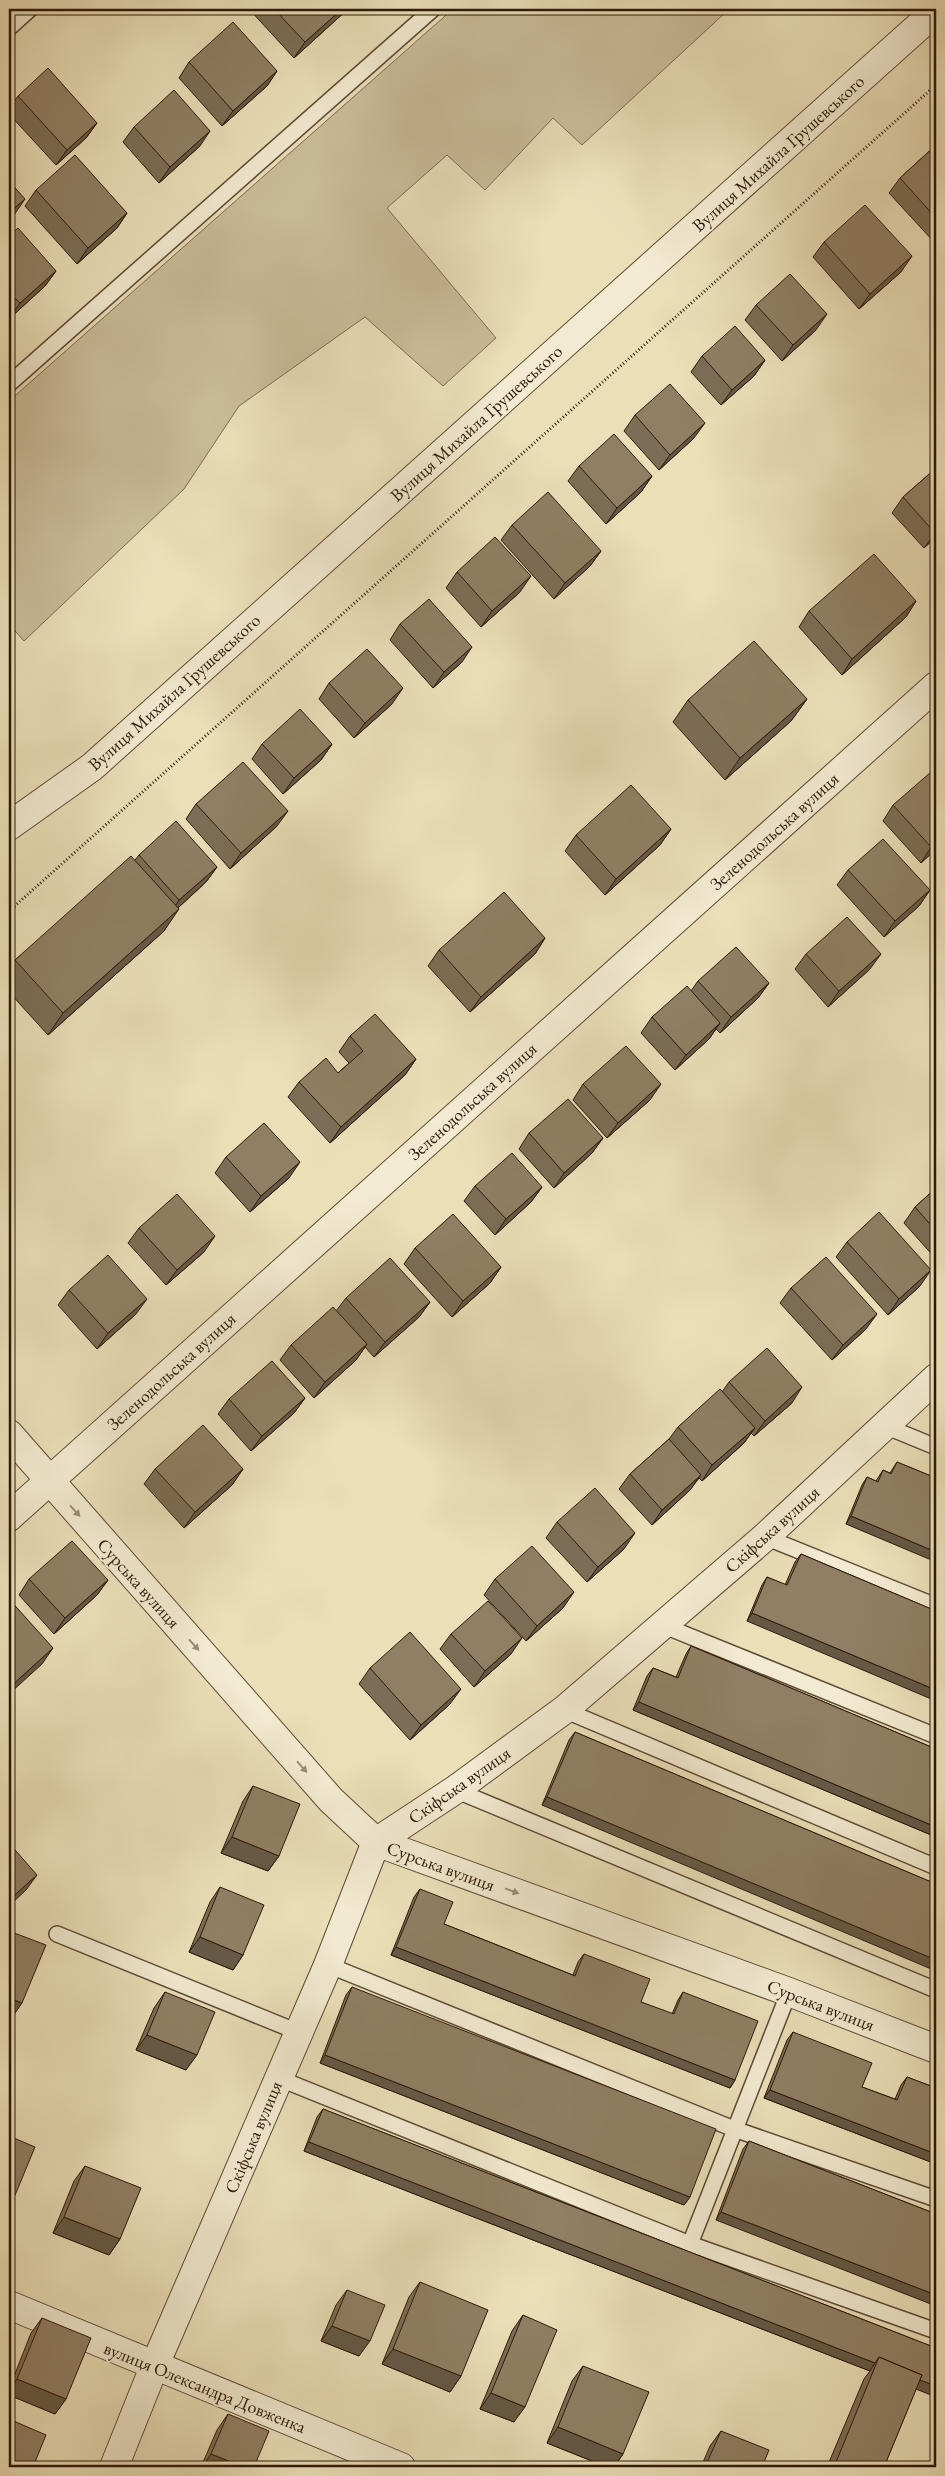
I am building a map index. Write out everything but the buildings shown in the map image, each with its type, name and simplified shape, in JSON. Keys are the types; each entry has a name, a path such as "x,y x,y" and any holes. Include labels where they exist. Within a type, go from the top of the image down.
{"street":[{"name":"Вулиця Михайла Грушевського","path":"9,826 92,767 936,11"},
{"name":"Зеленодольська вулиця","path":"9,1517 936,686"},
{"name":"Скіфська вулиця","path":"114,2467 154,2367 328,1965 376,1842 455,1790 564,1710 765,1537 936,1378"},
{"name":"Сурська вулиця","path":"9,1434 48,1481 331,1800 376,1842 789,1992 936,2049"},
{"name":"вулиця Олександра Довженка","path":"9,2305 154,2367 401,2467"}],"lane":[{"path":"9,28 30,9"},
{"path":"9,384 433,9"},
{"path":"885,1426 936,1447"},
{"path":"765,1537 936,1606"},
{"path":"662,1625 936,1736"},
{"path":"564,1710 936,1867"},
{"path":"455,1790 936,1990"},
{"path":"58,1934 298,2032"},
{"path":"328,1965 734,2129 936,2199"},
{"path":"690,2244 789,1992"},
{"path":"278,2078 690,2244 936,2331"}],"path":[{"path":"9,911 936,85"}],"shaded area":[{"path":"453,9 723,9 726,12 582,145 553,118 485,190 447,155 387,208 496,338 443,386 365,317 239,406 184,489 24,641 9,624 9,401"}]}
